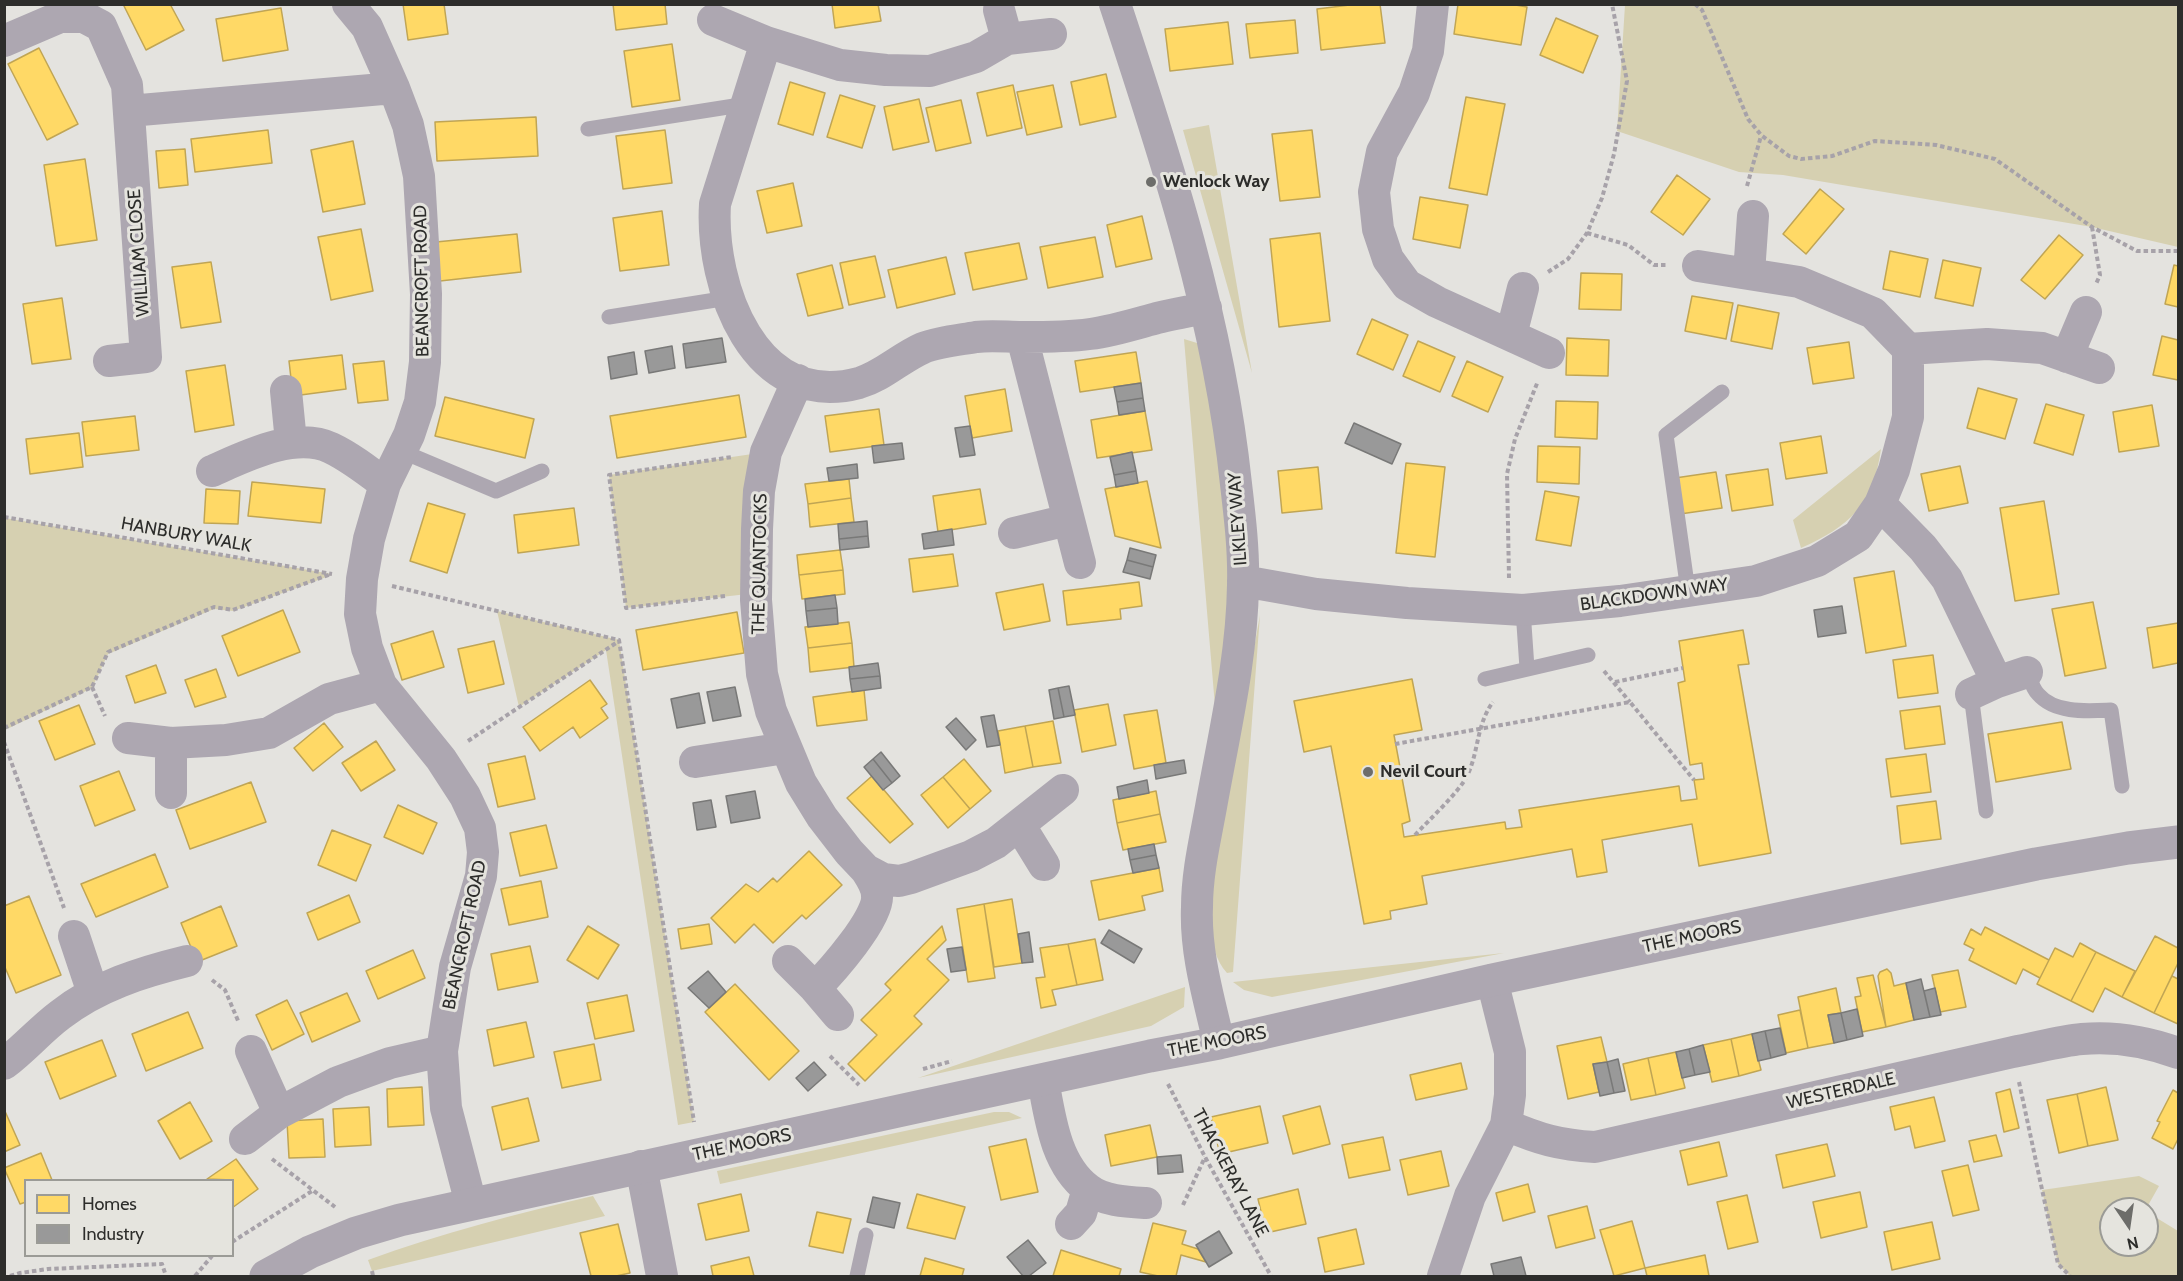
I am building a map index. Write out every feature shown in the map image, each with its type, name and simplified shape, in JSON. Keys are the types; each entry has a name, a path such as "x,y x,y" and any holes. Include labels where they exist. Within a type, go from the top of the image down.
{"street":[{"name":"BEANCROFT ROAD","path":"348,4 367,27 393,88 408,125 419,176 426,294 425,362 420,402 385,484 369,539 362,579 360,614 367,648 381,685 441,759 480,828 483,852 481,876 455,967 442,1051 446,1108 471,1204"},
{"path":"1433,4 1428,51 1414,93 1382,152 1374,192 1378,229 1388,259 1407,285 1437,302 1549,353"},
{"name":"ILKLEY WAY","path":"1124,6 1206,308 1222,381 1231,438 1240,524 1242,616 1199,873 1196,909 1199,950 1219,1043"},
{"path":"711,12 766,42 840,65 886,70 930,71 976,57 1003,24 1051,34"},
{"name":"WILLIAM CLOSE","path":"4,41 60,17 106,15 127,85 146,357 109,361"},
{"path":"766,42 715,204 715,232 728,298 743,333 780,372 821,386 842,386 881,375 922,349 934,345 978,337 1090,334 1206,308"},
{"path":"129,111 393,88"},
{"path":"1749,273 1753,216"},
{"path":"1698,266 1799,282 1873,313 1908,350 1987,344 2042,348 2099,368"},
{"path":"1511,335 1522,288"},
{"path":"2067,357 2086,312"},
{"path":"1022,337 1080,563"},
{"name":"BLACKDOWN WAY","path":"1243,581 1316,594 1407,603 1516,609 1620,602 1756,581 1817,561 1858,536 1881,504 1908,417 1908,350"},
{"name":"THE QUANTOCKS","path":"798,380 766,452 759,501 756,593 762,674 771,711 801,783 822,817 866,870 876,888 876,905 838,965 815,988"},
{"path":"286,391 291,442"},
{"path":"212,471 291,442 306,441 330,447 385,484"},
{"path":"1881,504 1923,548 1947,579 1984,688 2027,672"},
{"path":"1014,533 1068,520"},
{"path":"128,738 171,743 226,740 269,733 329,699 381,685"},
{"path":"171,743 171,793"},
{"path":"695,762 785,748"},
{"name":"THE QUANTOCKS","path":"866,870 891,881 911,878 971,856 996,843 1020,826 1063,790"},
{"path":"1020,826 1044,865"},
{"name":"THE MOORS","path":"266,1276 309,1252 356,1233 471,1204 1150,1056 1219,1043 1492,980 2036,864 2178,842"},
{"path":"74,936 93,993"},
{"path":"4,1064 60,1015 93,993 147,971 187,961"},
{"path":"788,961 838,1015"},
{"path":"1443,1276 1470,1196 1506,1125 1510,1095 1510,1052 1492,980"},
{"name":"WESTERDALE","path":"1506,1125 1538,1139 1566,1145 1595,1147 2013,1052 2081,1039 2143,1042 2178,1053"},
{"path":"251,1051 279,1113"},
{"path":"245,1138 279,1113 338,1082 390,1063 442,1051"},
{"path":"1043,1080 1055,1137 1067,1166 1088,1189 1103,1197 1146,1203"},
{"path":"641,1166 662,1276"},
{"path":"1071,1224 1081,1213 1088,1189"}],"lane":[{"path":"588,129 747,104"},
{"path":"609,316 728,298"},
{"path":"1688,591 1666,435 1722,392"},
{"path":"401,451 496,491 542,471"},
{"path":"1516,609 1521,670"},
{"path":"1485,679 1588,655"},
{"path":"2027,672 2037,694 2054,705 2080,711 2111,710 2122,786"},
{"path":"1984,688 1986,811"},
{"path":"856,1276 866,1234"}],"path":[{"path":"1522,288 1568,259 1587,233 1602,198 1614,154 1627,81 1612,4"},
{"path":"1695,4 1702,10 1748,119 1761,135 1789,156 1801,159 1832,156 1875,141 1936,145 1995,159 2092,226 2137,251 2178,251"},
{"path":"1753,216 1746,188 1761,135"},
{"path":"2086,312 2100,275 2092,226"},
{"path":"1587,233 1628,246 1654,265 1698,266"},
{"path":"1516,609 1507,474 1515,439 1549,353"},
{"path":"756,593 626,608 609,475 766,452"},
{"name":"HANBURY WALK","path":"4,517 362,579 619,640"},
{"path":"4,728 92,687 108,652 214,607 233,610 332,574"},
{"path":"441,759 619,640 694,1122 701,1153"},
{"path":"1588,655 1615,682 1694,780"},
{"path":"1615,682 1683,668"},
{"path":"1415,835 1466,778 1475,756 1479,728 1490,706 1521,670"},
{"path":"1395,744 1630,702"},
{"path":"4,742 74,936"},
{"path":"187,961 225,990 251,1051"},
{"path":"2013,1052 2058,1264 2070,1276"},
{"path":"830,1056 861,1087"},
{"path":"918,1071 952,1061"},
{"name":"THACKERAY LANE","path":"1166,1081 1205,1157 1272,1276"},
{"path":"245,1138 338,1209"},
{"path":"1184,1205 1205,1157"},
{"path":"234,1241 312,1191"},
{"path":"195,1276 212,1257"},
{"path":"10,1276 48,1269 162,1264 166,1276"},
{"path":"372,1271 374,1276"}],"shaded area":[{"path":"1625,5 2178,5 2178,247 2092,227 1783,175 1739,172 1617,131"},
{"path":"1209,125 1252,373 1183,130"},
{"path":"1184,339 1197,343 1205,355 1230,552 1226,635 1215,706"},
{"path":"1881,449 1872,485 1856,511 1833,531 1801,548 1793,520"},
{"path":"766,452 756,593 626,608 609,475"},
{"path":"5,518 332,575 233,611 214,609 108,654 92,688 5,730"},
{"path":"497,611 619,640 694,1122 678,1125 606,650 519,707"},
{"path":"1260,615 1233,972 1227,973 1215,951 1212,938 1211,910 1214,871"},
{"path":"1504,953 1272,997 1244,990 1233,982"},
{"path":"1185,987 1184,1007 1151,1026 918,1078"},
{"path":"994,1112 1009,1112 1022,1118 720,1184 717,1171"},
{"path":"2139,1176 2159,1186 2153,1197 2099,1197 2099,1257 2159,1257 2159,1219 2178,1231 2178,1276 2070,1276 2058,1264 2042,1190"},
{"path":"593,1196 605,1216 372,1271 368,1260 479,1225"}],"building: Homes":[{"path":"123,4 170,4 184,30 146,50"},
{"path":"403,4 444,4 448,34 408,40"},
{"path":"613,4 665,4 667,24 616,30"},
{"path":"832,4 878,4 881,21 835,28"},
{"path":"1380,4 1385,43 1321,50 1317,9"},
{"path":"1458,4 1510,4 1527,7 1521,45 1454,34"},
{"path":"281,8 288,50 223,61 216,19"},
{"path":"1556,18 1598,36 1583,73 1540,55"},
{"path":"1295,20 1298,53 1250,58 1246,24"},
{"path":"1228,22 1233,64 1170,71 1165,29"},
{"path":"672,44 680,100 632,107 624,51"},
{"path":"39,48 78,124 47,140 8,64"},
{"path":"1106,74 1116,117 1080,125 1071,82"},
{"path":"790,82 825,93 813,135 778,124"},
{"path":"1013,85 1022,128 987,136 977,93"},
{"path":"1053,85 1062,127 1027,135 1017,92"},
{"path":"840,95 875,106 862,148 827,137"},
{"path":"1466,97 1505,104 1487,195 1449,188"},
{"path":"919,99 929,142 893,150 884,107"},
{"path":"961,100 971,143 936,151 926,108"},
{"path":"536,117 538,156 437,161 435,122"},
{"path":"268,130 272,163 195,172 191,139"},
{"path":"665,130 672,183 623,189 616,136"},
{"path":"1312,130 1320,197 1280,201 1272,134"},
{"path":"353,141 365,204 323,212 311,150"},
{"path":"185,149 188,185 159,188 156,151"},
{"path":"85,159 97,240 56,246 44,165"},
{"path":"1677,175 1710,199 1683,235 1651,212"},
{"path":"793,183 802,226 767,233 757,191"},
{"path":"1820,189 1844,209 1806,254 1783,234"},
{"path":"1420,197 1468,205 1460,248 1413,239"},
{"path":"662,211 669,265 620,271 613,218"},
{"path":"1142,216 1152,259 1116,267 1107,225"},
{"path":"361,229 373,291 331,300 318,237"},
{"path":"1320,233 1330,321 1279,327 1270,239"},
{"path":"517,234 521,272 440,281 436,242"},
{"path":"2059,235 2083,255 2045,299 2021,280"},
{"path":"1095,237 1103,277 1048,288 1040,247"},
{"path":"1019,243 1027,279 973,290 965,253"},
{"path":"1890,251 1928,259 1920,297 1883,289"},
{"path":"875,256 885,297 849,305 840,263"},
{"path":"946,257 955,294 897,308 888,270"},
{"path":"1943,260 1981,268 1973,306 1935,298"},
{"path":"211,262 221,322 181,328 172,267"},
{"path":"832,265 843,308 808,316 797,274"},
{"path":"2174,265 2178,266 2178,307 2165,304"},
{"path":"1581,273 1622,274 1621,310 1579,309"},
{"path":"1692,296 1733,303 1726,339 1685,331"},
{"path":"62,298 71,359 32,364 23,304"},
{"path":"1738,305 1779,313 1772,349 1731,341"},
{"path":"1372,319 1408,335 1393,370 1357,354"},
{"path":"2162,336 2178,340 2178,380 2153,375"},
{"path":"1567,338 1609,340 1608,376 1566,375"},
{"path":"1418,341 1455,357 1440,392 1403,376"},
{"path":"1849,342 1854,378 1813,384 1807,348"},
{"path":"1136,352 1141,383 1080,392 1075,361"},
{"path":"342,355 346,389 293,396 289,361"},
{"path":"384,361 388,400 358,403 353,364"},
{"path":"1467,361 1503,377 1488,412 1452,396"},
{"path":"225,365 234,425 195,432 186,371"},
{"path":"1978,388 2017,399 2005,439 1967,428"},
{"path":"1005,389 1012,431 972,438 965,396"},
{"path":"739,395 746,437 617,458 610,416"},
{"path":"445,397 534,419 525,458 435,436"},
{"path":"1556,401 1598,402 1597,439 1555,437"},
{"path":"2046,404 2084,415 2073,455 2034,443"},
{"path":"2152,405 2159,446 2119,452 2113,412"},
{"path":"879,409 884,445 830,452 825,416"},
{"path":"1145,411 1152,450 1097,458 1091,420"},
{"path":"135,416 139,450 86,456 82,422"},
{"path":"79,433 83,467 30,474 26,439"},
{"path":"1821,436 1827,473 1786,479 1780,443"},
{"path":"1538,446 1580,447 1579,484 1537,482"},
{"path":"1406,463 1445,467 1435,557 1396,553"},
{"path":"1960,466 1968,503 1929,511 1921,474"},
{"path":"1318,467 1322,509 1282,513 1278,471"},
{"path":"1768,469 1773,505 1732,511 1726,475"},
{"path":"1716,472 1722,508 1680,514 1675,478"},
{"path":"849,479 851,498 808,504 805,484"},
{"path":"1147,481 1161,548 1115,536 1105,489"},
{"path":"252,482 325,489 321,523 248,516"},
{"path":"206,489 240,491 238,524 204,523"},
{"path":"980,489 986,524 938,532 933,496"},
{"path":"1545,491 1579,497 1571,546 1536,540"},
{"path":"851,498 854,522 810,527 808,504"},
{"path":"2044,501 2059,594 2015,601 2000,508"},
{"path":"428,503 465,514 447,573 410,561"},
{"path":"574,508 579,545 518,553 514,515"},
{"path":"840,550 843,570 799,575 797,555"},
{"path":"953,554 958,586 913,592 909,559"},
{"path":"843,570 845,594 802,599 799,575"},
{"path":"1894,571 1906,646 1866,653 1854,578"},
{"path":"1139,582 1142,606 1120,609 1121,619 1067,625 1063,591"},
{"path":"1043,584 1050,621 1004,630 996,593"},
{"path":"2093,602 2106,668 2065,676 2052,609"},
{"path":"283,610 300,652 238,676 222,636"},
{"path":"737,612 744,653 643,670 636,630"},
{"path":"849,622 852,643 808,648 805,627"},
{"path":"2178,623 2178,663 2153,668 2147,628"},
{"name":"Nevil Court","path":"1743,630 1749,664 1738,665 1771,853 1699,866 1692,824 1602,840 1607,872 1577,877 1572,849 1422,876 1427,904 1390,911 1391,919 1364,924 1331,746 1304,752 1294,701 1412,679 1422,730 1394,735 1410,821 1402,824 1404,837 1505,822 1506,829 1522,827 1519,810 1679,786 1681,801 1697,799 1694,780 1704,779 1702,763 1690,765 1678,683 1685,681 1679,641"},
{"path":"433,631 444,667 402,680 391,644"},
{"path":"494,641 504,684 468,693 458,649"},
{"path":"852,643 854,667 810,672 808,648"},
{"path":"1933,655 1938,693 1898,698 1893,660"},
{"path":"156,665 166,693 135,703 126,676"},
{"path":"216,669 226,697 195,707 185,680"},
{"path":"590,680 607,704 601,708 608,718 580,738 573,727 540,751 523,727"},
{"path":"864,690 867,720 817,726 813,697"},
{"path":"1108,704 1116,745 1082,752 1074,710"},
{"path":"79,705 95,744 55,760 39,721"},
{"path":"1940,706 1945,744 1905,749 1900,711"},
{"path":"1157,710 1166,763 1134,769 1124,715"},
{"path":"1053,721 1061,763 1033,767 1025,726"},
{"path":"2062,722 2071,769 1996,782 1988,734"},
{"path":"324,723 343,747 313,771 294,748"},
{"path":"1025,726 1033,767 1005,773 998,731"},
{"path":"376,741 395,770 361,791 342,763"},
{"path":"1926,754 1931,792 1891,797 1886,759"},
{"path":"525,756 535,799 498,807 488,764"},
{"path":"964,759 991,791 970,809 943,777"},
{"path":"119,771 135,810 95,826 80,786"},
{"path":"872,776 913,824 890,843 847,798"},
{"path":"943,777 970,809 948,828 921,795"},
{"path":"251,782 266,822 190,849 176,810"},
{"path":"1156,791 1160,814 1117,823 1113,800"},
{"path":"1936,801 1941,839 1901,844 1897,806"},
{"path":"398,805 437,823 423,854 384,837"},
{"path":"1160,814 1166,842 1123,850 1117,823"},
{"path":"546,825 557,868 520,876 510,833"},
{"path":"332,830 371,845 356,881 318,865"},
{"path":"809,851 842,885 806,919 802,915 773,943 754,924 735,943 711,918 746,884 758,892 773,878 777,882"},
{"path":"155,854 168,887 96,917 81,884"},
{"path":"1159,868 1163,891 1142,896 1145,910 1099,920 1091,881"},
{"path":"541,881 548,917 509,925 501,889"},
{"path":"349,895 360,922 318,940 307,913"},
{"path":"29,896 61,975 16,993 4,965 4,906"},
{"path":"1012,899 1022,963 994,967 984,904"},
{"path":"984,904 995,978 968,982 957,909"},
{"path":"221,906 237,946 197,962 181,923"},
{"path":"709,924 712,944 681,949 678,929"},
{"path":"588,926 619,945 598,979 567,960"},
{"path":"942,926 946,940 927,959 949,980 914,1016 922,1024 865,1081 848,1064 877,1035 861,1020 891,990 885,984"},
{"path":"1985,927 2049,960 2040,978 2023,969 2016,984 1969,960 1974,949 1964,944 1971,929 1981,935"},
{"path":"2155,936 2178,948 2178,963 2154,1013 2122,997"},
{"path":"1095,939 1103,980 1077,985 1068,944"},
{"path":"2080,943 2096,952 2071,1001 2037,984 2055,948 2073,957"},
{"path":"1068,944 1077,985 1052,990 1056,1005 1041,1008 1036,978 1045,977 1040,948"},
{"path":"530,946 538,982 498,990 491,954"},
{"path":"413,950 425,978 378,999 366,971"},
{"path":"2096,952 2135,971 2122,997 2105,988 2093,1012 2071,1001"},
{"path":"1887,969 1891,973 1894,986 1906,983 1914,1020 1886,1027 1878,976 1880,972"},
{"path":"1958,970 1966,1007 1940,1012 1932,975"},
{"path":"1873,975 1886,1027 1862,1032 1855,997 1861,996 1857,978"},
{"path":"2172,976 2178,979 2178,1024 2154,1013"},
{"path":"735,984 799,1051 769,1080 705,1012"},
{"path":"1836,988 1841,1013 1828,1015 1834,1043 1808,1048 1798,997"},
{"path":"347,993 360,1021 312,1042 300,1013"},
{"path":"627,995 634,1031 595,1039 587,1003"},
{"path":"287,1000 304,1034 272,1050 256,1015"},
{"path":"1800,1010 1808,1048 1786,1053 1778,1015"},
{"path":"188,1012 203,1048 146,1071 132,1034"},
{"path":"526,1022 534,1057 494,1066 487,1030"},
{"path":"1752,1034 1761,1070 1739,1076 1731,1039"},
{"path":"1601,1037 1607,1062 1593,1064 1599,1092 1568,1099 1557,1046"},
{"path":"1731,1039 1739,1076 1712,1082 1703,1045"},
{"path":"102,1040 116,1076 60,1099 45,1062"},
{"path":"594,1044 601,1080 562,1088 554,1052"},
{"path":"1676,1052 1685,1088 1656,1095 1648,1058"},
{"path":"1648,1058 1656,1095 1631,1100 1623,1064"},
{"path":"1461,1063 1467,1089 1416,1100 1410,1075"},
{"path":"422,1087 424,1125 388,1127 387,1089"},
{"path":"2106,1087 2118,1140 2088,1146 2077,1094"},
{"path":"2010,1089 2019,1128 2004,1132 1996,1093"},
{"path":"2173,1090 2178,1093 2178,1139 2173,1149 2152,1138 2160,1122 2157,1121"},
{"path":"2077,1094 2088,1146 2059,1153 2047,1100"},
{"path":"1934,1097 1945,1141 1915,1148 1910,1126 1895,1130 1890,1107"},
{"path":"528,1098 539,1141 502,1150 492,1107"},
{"path":"190,1102 212,1141 180,1159 158,1121"},
{"path":"1260,1106 1268,1143 1220,1154 1211,1117"},
{"path":"1320,1106 1330,1144 1293,1154 1283,1116"},
{"path":"369,1107 371,1145 335,1147 333,1109"},
{"path":"4,1109 20,1145 4,1152"},
{"path":"323,1119 325,1157 289,1158 287,1121"},
{"path":"1150,1125 1157,1157 1111,1166 1105,1135"},
{"path":"1996,1135 2002,1156 1974,1162 1969,1141"},
{"path":"1383,1137 1390,1170 1349,1178 1342,1145"},
{"path":"1026,1139 1038,1192 1001,1200 989,1147"},
{"path":"1719,1142 1727,1176 1688,1185 1680,1151"},
{"path":"1827,1144 1835,1176 1783,1188 1776,1155"},
{"path":"1441,1151 1449,1186 1408,1195 1400,1160"},
{"path":"41,1153 52,1179 24,1179 24,1203 20,1204 4,1168"},
{"path":"236,1159 258,1189 234,1207 234,1179 207,1179"},
{"path":"1968,1165 1979,1210 1953,1216 1942,1171"},
{"path":"1528,1184 1535,1212 1503,1221 1496,1193"},
{"path":"1298,1189 1306,1224 1266,1233 1258,1199"},
{"path":"1860,1192 1867,1227 1821,1238 1813,1202"},
{"path":"741,1194 749,1231 706,1240 698,1204"},
{"path":"917,1194 965,1207 955,1239 907,1228"},
{"path":"1747,1195 1758,1242 1728,1249 1717,1202"},
{"path":"1587,1206 1595,1238 1556,1248 1548,1216"},
{"path":"817,1212 851,1219 843,1253 809,1246"},
{"path":"1632,1221 1645,1268 1614,1276 1600,1230"},
{"path":"1932,1222 1940,1259 1892,1270 1884,1232"},
{"path":"1153,1223 1186,1231 1182,1244 1198,1249 1206,1262 1181,1255 1176,1276 1158,1276 1140,1272"},
{"path":"618,1224 630,1273 616,1276 591,1276 580,1233"},
{"path":"1356,1229 1364,1264 1325,1272 1318,1238"},
{"path":"1061,1250 1121,1269 1119,1276 1053,1276"},
{"path":"1705,1255 1709,1276 1647,1276 1645,1268"},
{"path":"749,1257 754,1276 713,1276 711,1266"},
{"path":"925,1258 964,1269 962,1276 920,1276"}],"building: Industry":[{"path":"722,338 726,362 686,368 683,344"},
{"path":"672,346 675,368 649,373 645,351"},
{"path":"634,352 637,374 611,379 608,357"},
{"path":"1141,383 1143,398 1117,402 1114,387"},
{"path":"1143,398 1145,411 1119,415 1117,402"},
{"path":"1354,423 1401,444 1392,464 1345,443"},
{"path":"970,426 975,455 960,457 955,428"},
{"path":"902,443 904,459 874,463 872,446"},
{"path":"1132,452 1136,471 1114,475 1110,457"},
{"path":"857,464 858,478 829,481 827,468"},
{"path":"1136,471 1138,483 1116,487 1114,475"},
{"path":"867,521 868,536 839,539 838,524"},
{"path":"952,529 954,545 924,549 922,534"},
{"path":"868,536 869,547 840,550 839,539"},
{"path":"1130,548 1156,555 1153,567 1127,560"},
{"path":"1127,560 1153,567 1150,579 1123,572"},
{"path":"835,595 837,608 806,611 805,599"},
{"path":"1842,606 1846,633 1818,637 1814,610"},
{"path":"837,608 838,624 808,627 806,611"},
{"path":"878,663 880,676 850,679 849,667"},
{"path":"880,676 881,688 852,692 850,679"},
{"path":"1069,686 1075,715 1064,717 1058,688"},
{"path":"735,687 741,716 713,721 707,692"},
{"path":"1058,688 1064,717 1054,719 1049,690"},
{"path":"699,693 705,723 677,728 671,699"},
{"path":"994,715 1000,745 987,747 981,717"},
{"path":"956,718 976,740 966,750 946,727"},
{"path":"881,752 900,776 892,783 873,759"},
{"path":"873,759 892,783 883,790 864,767"},
{"path":"1184,760 1186,773 1156,779 1154,765"},
{"path":"1147,780 1149,793 1119,799 1117,787"},
{"path":"755,791 760,818 731,823 726,796"},
{"path":"711,800 716,827 697,830 693,803"},
{"path":"1154,844 1156,855 1130,860 1128,849"},
{"path":"1156,855 1159,868 1133,873 1130,860"},
{"path":"1109,930 1142,949 1134,963 1101,943"},
{"path":"1029,932 1033,962 1022,963 1018,934"},
{"path":"962,947 966,970 951,972 947,949"},
{"path":"708,971 726,992 709,1008 688,988"},
{"path":"1921,979 1930,1017 1914,1020 1906,983"},
{"path":"1935,988 1941,1015 1930,1017 1924,991"},
{"path":"1857,1009 1863,1036 1847,1040 1841,1013"},
{"path":"1841,1013 1847,1040 1834,1043 1828,1015"},
{"path":"1780,1028 1786,1054 1771,1058 1765,1031"},
{"path":"1765,1031 1771,1058 1758,1061 1752,1034"},
{"path":"1703,1045 1710,1072 1695,1075 1689,1049"},
{"path":"1689,1049 1695,1075 1682,1078 1676,1052"},
{"path":"1618,1059 1625,1091 1614,1093 1607,1062"},
{"path":"814,1062 826,1075 808,1091 796,1078"},
{"path":"1607,1062 1614,1093 1600,1096 1593,1064"},
{"path":"1181,1155 1183,1172 1158,1174 1157,1157"},
{"path":"873,1197 900,1203 894,1228 867,1222"},
{"path":"1219,1231 1232,1253 1209,1267 1196,1245"},
{"path":"1028,1240 1046,1263 1029,1276 1023,1276 1007,1257"},
{"path":"1521,1257 1526,1276 1494,1276 1491,1264"}],"place":[{"name":"Wenlock Way","path":"1151,182"},
{"name":"Nevil Court","path":"1368,772"}]}
